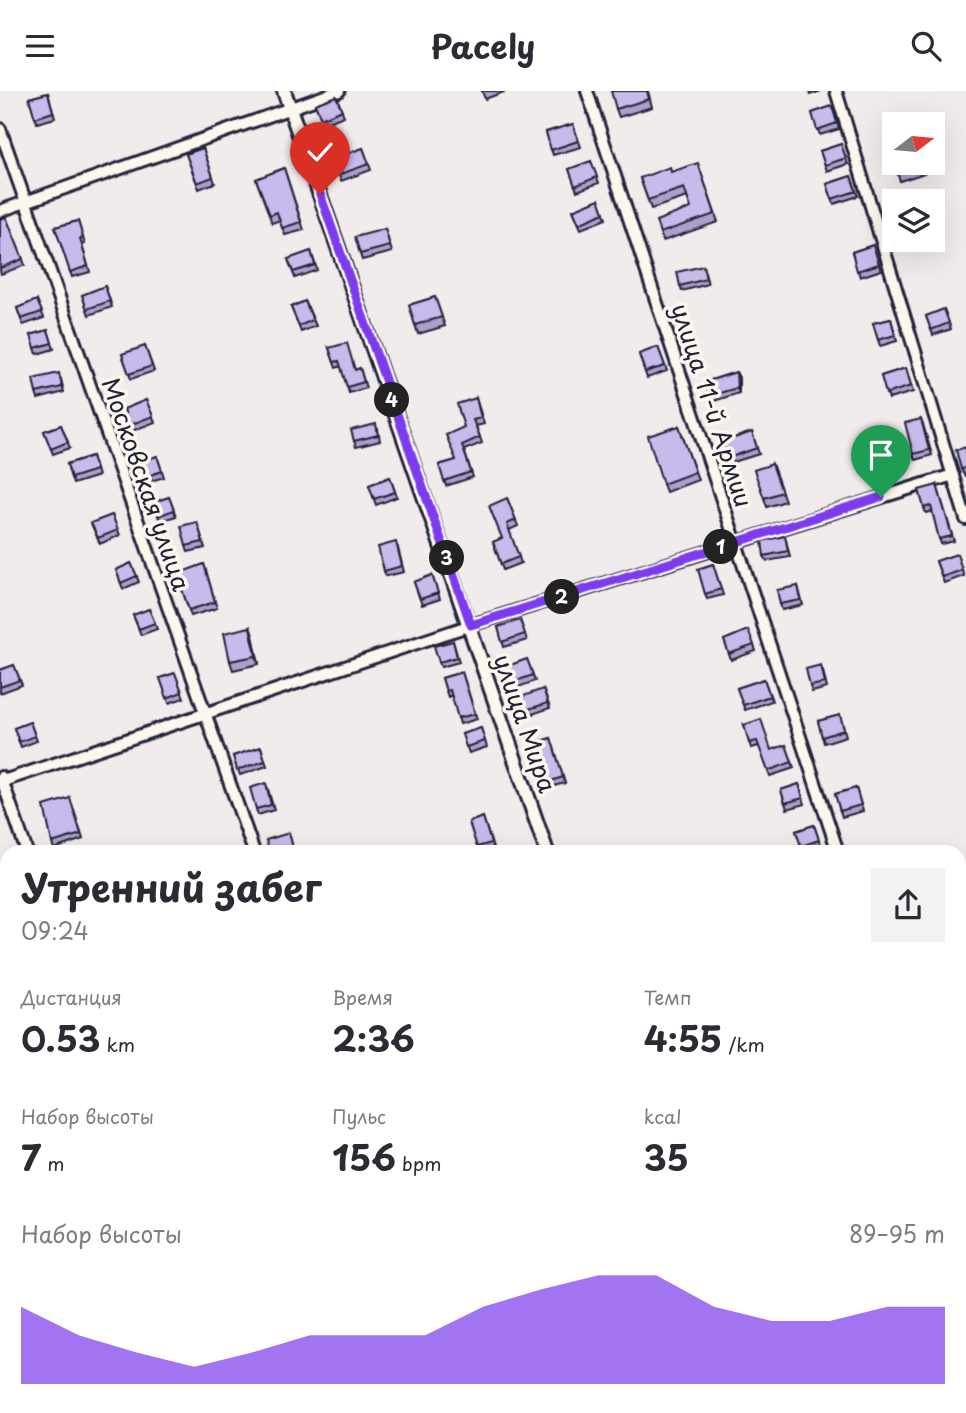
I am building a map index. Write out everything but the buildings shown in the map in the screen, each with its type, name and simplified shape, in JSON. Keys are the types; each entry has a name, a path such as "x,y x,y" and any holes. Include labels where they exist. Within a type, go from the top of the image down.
{"street":[{"name":"улица Мира","path":"284,91 471,625 545,845"},
{"path":"0,211 338,91"},
{"name":"улица 11-й Армии","path":"587,91 836,845"},
{"path":"836,91 965,514"},
{"name":"Московская улица","path":"0,129 252,845"},
{"path":"25,845 1,779 471,625 953,475"}],"route":[{"path":"320,194 471,625 881,497"}]}
